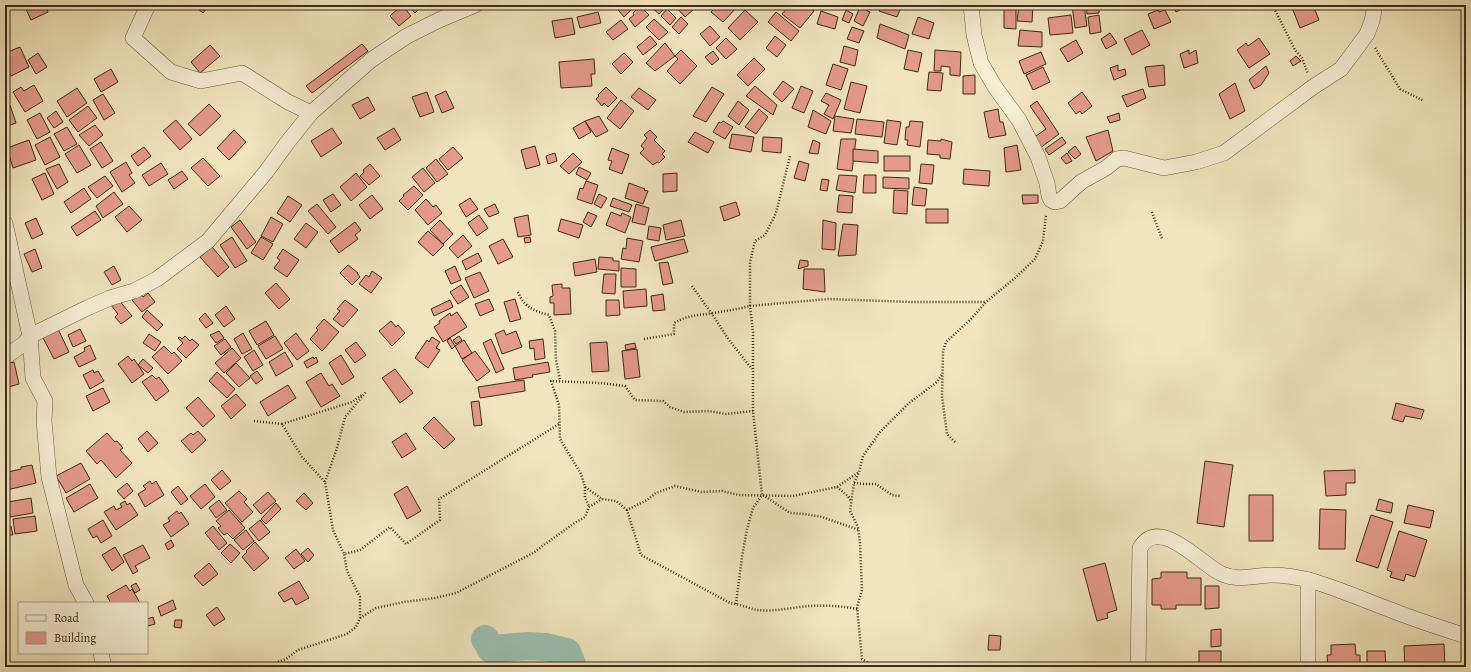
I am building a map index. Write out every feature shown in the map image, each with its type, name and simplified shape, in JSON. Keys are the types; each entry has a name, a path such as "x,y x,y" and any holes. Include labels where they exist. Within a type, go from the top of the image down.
{"street":[{"path":"148,5 133,38 171,72 201,81 242,73 288,102 311,113"},
{"path":"5,357 21,346 30,336 87,308 110,298 134,291 157,279 208,241 266,172 311,113 371,60 407,36 439,20 475,5"},
{"path":"971,5 974,35 981,63 995,87 1019,120 1038,157 1047,183 1049,196 1051,200 1055,202 1060,201 1081,182 1106,168 1117,159 1124,158 1164,168 1196,162 1224,153 1313,87 1341,69 1367,34 1372,21 1375,5"},
{"path":"5,222 30,336 32,378 44,401 44,421 49,477 76,586 85,602"},
{"path":"1138,667 1140,548 1148,539 1157,536 1167,537 1174,541 1211,568 1222,574 1246,578 1271,575 1308,580 1466,636"},
{"path":"1308,580 1308,667"},
{"path":"101,654 104,667"}],"path":[{"path":"1274,8 1295,50 1302,58 1313,87"},
{"path":"1367,34 1400,89 1424,101"},
{"path":"736,604 747,529 753,508 762,495 753,411 750,262 755,241 765,235 776,213 790,156"},
{"path":"955,442 947,434 942,396 943,351 946,342 971,319 986,302 1035,259 1043,241 1049,196"},
{"path":"1152,212 1162,239"},
{"path":"692,286 729,340 753,369"},
{"path":"518,292 521,300 530,308 549,315 555,331 556,360 560,382"},
{"path":"644,339 674,334 674,323 694,315 712,314 750,306 828,299 912,302 986,302"},
{"path":"875,667 862,659 857,609 862,590 859,530 850,511 854,483 859,472 862,456 880,432 909,403 937,382 942,374"},
{"path":"589,507 584,497 585,487 581,474 560,439 559,405 551,381 600,383 625,386 635,400 663,401 670,407 684,412 709,411 726,414 753,411"},
{"path":"254,421 282,424 352,402 366,392 345,417 337,448 325,482 333,530 344,554 347,571 360,597 360,618 356,626 347,634 298,650 286,659 264,667"},
{"path":"282,424 302,457 325,482"},
{"path":"344,554 360,550 390,528 406,544 440,520 439,499 559,424"},
{"path":"627,510 647,500 656,493 675,486 702,492 722,491 738,495 793,496 837,486 859,472"},
{"path":"854,483 876,484 892,496 901,496"},
{"path":"837,486 848,496 851,501"},
{"path":"585,487 602,499 616,501 627,510 641,555 730,603 758,610 791,609 810,606 842,606 857,609"},
{"path":"762,495 777,503 790,513 822,517 859,530"},
{"path":"360,618 376,608 456,593 533,553 585,517 589,507 602,499"}],"building":[{"path":"24,5 45,5 48,12 31,20"},
{"path":"193,5 209,5 203,13"},
{"path":"402,5 411,16 399,26 390,16"},
{"path":"408,5 423,5 415,13"},
{"path":"614,5 630,5 633,8 624,17"},
{"path":"663,5 666,7 659,14 650,6"},
{"path":"680,5 693,5 695,8 685,17 677,8"},
{"path":"717,5 739,5 723,22 711,12"},
{"path":"786,5 806,5 814,11 800,28 782,14 788,7"},
{"path":"882,5 902,5 897,17 879,11"},
{"path":"1004,5 1016,5 1016,29 1004,28"},
{"path":"1019,5 1033,5 1032,22 1017,21"},
{"path":"1072,5 1084,5 1087,26 1075,28"},
{"path":"1086,5 1099,5 1099,13 1087,14"},
{"path":"1173,5 1183,5 1184,8 1176,12"},
{"path":"1291,5 1313,5 1319,20 1300,28"},
{"path":"640,6 649,15 635,27 629,19 634,15 633,13"},
{"path":"860,7 870,12 863,26 854,21"},
{"path":"667,9 676,18 670,25 661,16"},
{"path":"745,10 758,22 740,40 728,28"},
{"path":"846,10 853,14 849,23 842,20"},
{"path":"1158,10 1159,12 1165,10 1171,22 1154,29 1148,14"},
{"path":"821,11 838,17 835,29 817,24"},
{"path":"598,12 601,23 580,28 577,17"},
{"path":"776,12 799,31 791,41 768,22"},
{"path":"1071,15 1073,33 1050,35 1048,18"},
{"path":"1099,15 1101,32 1090,34 1088,17"},
{"path":"681,17 688,24 679,34 672,27"},
{"path":"918,17 934,23 929,39 912,34"},
{"path":"572,18 575,34 555,38 552,21"},
{"path":"654,19 668,32 659,40 646,27"},
{"path":"621,20 628,29 613,40 606,32"},
{"path":"880,24 909,35 905,49 877,38"},
{"path":"710,26 720,37 710,46 700,34"},
{"path":"852,27 864,31 859,43 847,39"},
{"path":"1020,30 1042,32 1042,47 1018,46"},
{"path":"1142,30 1150,45 1132,55 1124,39"},
{"path":"1110,33 1117,43 1106,49 1101,39"},
{"path":"650,36 657,44 643,55 637,47"},
{"path":"775,36 786,45 777,57 766,48"},
{"path":"726,38 737,49 726,59 716,48"},
{"path":"1259,38 1270,54 1249,68 1237,50 1246,43 1248,46"},
{"path":"1076,40 1083,53 1068,62 1060,49"},
{"path":"665,43 675,56 655,71 646,63"},
{"path":"362,44 368,51 312,93 306,86"},
{"path":"210,45 220,56 200,73 191,62"},
{"path":"844,46 858,50 855,66 840,62"},
{"path":"20,47 29,67 11,76 5,63 5,53"},
{"path":"681,50 697,66 680,84 667,71 678,59 675,56"},
{"path":"908,50 922,53 918,72 904,69"},
{"path":"935,50 961,52 960,76 950,75 950,67 941,66 941,71 934,71"},
{"path":"1189,50 1189,54 1196,50 1198,63 1184,68 1180,54"},
{"path":"713,51 719,59 712,65 705,57"},
{"path":"1041,52 1046,64 1024,74 1019,61"},
{"path":"38,53 47,67 36,74 28,60"},
{"path":"624,53 633,62 621,74 612,64"},
{"path":"1296,56 1301,61 1293,66 1290,61"},
{"path":"754,58 765,69 748,86 737,75"},
{"path":"594,59 595,74 591,74 592,86 561,88 559,62"},
{"path":"833,64 848,69 841,90 826,85"},
{"path":"1118,65 1118,71 1125,69 1126,75 1114,80 1110,68"},
{"path":"1164,65 1165,85 1149,87 1145,67"},
{"path":"1266,66 1269,73 1261,85 1254,89 1249,80"},
{"path":"1043,67 1050,82 1033,90 1026,75"},
{"path":"111,69 118,82 101,92 94,79"},
{"path":"929,72 943,73 941,91 927,90"},
{"path":"975,75 975,94 963,94 963,76"},
{"path":"783,81 794,89 782,102 773,94"},
{"path":"851,82 867,86 860,113 844,109"},
{"path":"1235,83 1245,111 1230,119 1219,94"},
{"path":"34,85 43,101 25,112 13,92 21,87 24,91"},
{"path":"755,86 777,105 773,115 746,96"},
{"path":"801,86 813,91 804,113 792,108"},
{"path":"606,87 617,98 608,107 604,103 602,106 596,99"},
{"path":"712,87 724,94 706,122 693,116"},
{"path":"77,88 87,103 67,117 57,101"},
{"path":"639,88 656,100 648,110 631,97"},
{"path":"1143,89 1146,98 1127,107 1122,96"},
{"path":"446,91 454,108 442,113 435,96"},
{"path":"427,92 434,112 420,117 412,97"},
{"path":"1082,92 1092,106 1082,114 1080,111 1076,114 1068,103"},
{"path":"826,93 841,100 833,119 824,114 829,105 821,101"},
{"path":"103,94 115,113 104,120 93,100"},
{"path":"368,97 375,110 360,119 352,105"},
{"path":"621,100 634,111 620,129 607,118"},
{"path":"738,101 749,110 739,125 728,116"},
{"path":"1037,101 1059,134 1040,148 1033,138 1046,129 1030,106"},
{"path":"209,104 221,116 200,136 188,124"},
{"path":"10,105 16,123 5,127 5,106"},
{"path":"88,106 97,118 78,132 69,120"},
{"path":"759,109 768,117 756,134 745,127"},
{"path":"998,109 1000,122 1003,122 1006,135 989,138 984,112"},
{"path":"813,110 831,121 826,134 808,127"},
{"path":"56,111 63,122 54,128 47,118"},
{"path":"40,113 50,132 37,139 27,120"},
{"path":"1119,113 1120,120 1110,123 1107,117"},
{"path":"599,116 608,131 596,137 585,121"},
{"path":"835,116 854,119 851,133 833,131"},
{"path":"857,119 884,122 882,137 855,134"},
{"path":"176,120 192,139 180,150 163,131"},
{"path":"887,120 901,122 897,145 884,143"},
{"path":"585,121 591,132 579,139 573,128"},
{"path":"723,121 733,127 725,139 713,132 719,122 721,123"},
{"path":"910,121 923,122 920,147 907,145 908,140 905,140 906,127 909,127"},
{"path":"95,125 103,135 89,146 79,135"},
{"path":"67,127 77,144 64,151 54,134"},
{"path":"332,128 342,143 321,157 311,141"},
{"path":"394,128 401,140 385,150 377,138"},
{"path":"234,130 246,142 229,160 217,148"},
{"path":"650,130 657,137 654,140 665,151 662,154 665,157 659,163 657,162 653,165 640,153 644,149 641,146 647,138 644,135"},
{"path":"1108,130 1113,151 1096,161 1086,137"},
{"path":"695,132 714,142 708,153 688,142"},
{"path":"732,134 754,137 751,152 729,148"},
{"path":"50,137 60,157 45,165 35,145"},
{"path":"763,137 782,138 781,153 762,151"},
{"path":"1062,137 1066,143 1049,155 1045,149"},
{"path":"841,139 856,139 852,171 837,169"},
{"path":"941,139 952,142 950,159 940,158 940,155 927,154 928,140 941,141"},
{"path":"29,140 36,160 13,168 7,148"},
{"path":"813,140 820,143 818,154 809,153"},
{"path":"101,142 113,161 102,168 90,149"},
{"path":"79,145 91,165 77,173 65,154"},
{"path":"1017,145 1021,170 1006,172 1004,148"},
{"path":"535,146 540,165 526,169 521,150"},
{"path":"1075,146 1081,154 1075,159 1068,152"},
{"path":"144,147 151,156 138,166 131,156"},
{"path":"453,147 463,158 448,170 439,159"},
{"path":"612,148 629,155 622,174 609,169 612,161 608,160"},
{"path":"853,149 878,151 878,163 853,161"},
{"path":"555,153 557,161 548,164 546,156"},
{"path":"573,153 582,162 569,174 560,166"},
{"path":"1067,153 1072,161 1066,164 1061,158"},
{"path":"884,156 910,156 910,171 884,171"},
{"path":"203,158 220,176 208,186 191,168"},
{"path":"436,159 448,174 437,182 426,168"},
{"path":"799,161 809,164 805,181 794,178"},
{"path":"126,162 132,173 129,175 135,183 122,192 110,172"},
{"path":"161,163 168,174 149,186 142,175"},
{"path":"59,164 68,182 57,189 46,169"},
{"path":"370,164 380,176 369,185 360,176 364,172 363,170"},
{"path":"921,164 934,165 932,184 919,183"},
{"path":"579,167 591,173 587,180 576,174"},
{"path":"423,168 435,183 424,192 412,177"},
{"path":"964,169 990,171 989,186 963,184"},
{"path":"182,171 188,179 174,189 168,180"},
{"path":"45,173 54,194 42,200 32,179"},
{"path":"356,173 367,187 351,201 340,187"},
{"path":"677,173 677,191 663,192 663,174"},
{"path":"839,175 857,176 855,193 836,190"},
{"path":"864,175 876,175 876,193 863,193"},
{"path":"105,176 113,186 97,198 88,187"},
{"path":"883,177 909,178 909,189 883,188"},
{"path":"822,179 829,180 827,191 820,190"},
{"path":"586,181 598,185 592,204 577,199 580,188 583,189"},
{"path":"629,183 648,191 643,204 625,198"},
{"path":"414,186 423,195 408,210 399,201 404,196 403,195"},
{"path":"914,187 927,189 925,206 912,205"},
{"path":"84,188 91,199 71,213 64,202"},
{"path":"894,190 908,191 907,214 893,213"},
{"path":"114,192 123,204 103,218 96,206"},
{"path":"333,194 341,205 331,212 323,200"},
{"path":"599,194 607,198 601,208 594,204"},
{"path":"372,195 383,209 370,219 359,205"},
{"path":"839,195 853,196 852,213 837,212"},
{"path":"1022,195 1038,195 1038,203 1023,204"},
{"path":"288,196 302,205 290,222 277,213"},
{"path":"470,198 478,209 466,217 459,205"},
{"path":"613,198 632,205 629,212 610,206"},
{"path":"426,199 433,207 436,205 442,213 428,225 415,210"},
{"path":"736,202 740,215 724,221 720,207"},
{"path":"317,204 336,227 328,234 308,211"},
{"path":"495,204 499,213 489,217 484,209"},
{"path":"636,204 649,208 645,225 632,222"},
{"path":"129,206 142,220 127,232 115,217"},
{"path":"926,209 948,209 948,223 926,223"},
{"path":"95,211 101,220 77,236 71,227"},
{"path":"588,212 597,216 591,227 583,222"},
{"path":"611,212 621,216 622,213 631,217 625,233 606,225"},
{"path":"479,215 488,228 477,236 468,223"},
{"path":"528,215 531,235 518,237 514,218"},
{"path":"271,217 283,224 273,242 261,236"},
{"path":"36,218 43,234 32,239 25,223"},
{"path":"561,219 583,225 579,238 558,231"},
{"path":"240,220 256,242 247,249 231,227"},
{"path":"440,220 453,234 443,244 430,230"},
{"path":"681,220 685,236 666,240 663,225"},
{"path":"823,220 836,223 835,250 822,249"},
{"path":"355,222 361,230 355,235 358,239 339,253 330,241"},
{"path":"306,223 318,232 306,248 294,239"},
{"path":"843,224 858,225 856,255 838,256"},
{"path":"649,226 661,228 659,241 647,239"},
{"path":"428,231 444,245 433,256 418,242"},
{"path":"463,235 472,246 458,258 449,248"},
{"path":"232,237 247,261 235,268 220,245"},
{"path":"261,237 273,244 263,260 251,253"},
{"path":"530,237 531,242 525,243 524,238"},
{"path":"627,238 643,241 639,262 621,259 623,248 626,249"},
{"path":"503,239 513,257 498,264 489,246"},
{"path":"684,239 688,252 655,261 651,247"},
{"path":"212,247 229,267 218,277 200,257"},
{"path":"35,249 42,268 32,272 24,254"},
{"path":"283,249 299,260 287,277 274,268 280,260 277,258"},
{"path":"478,253 482,261 466,270 462,261"},
{"path":"599,257 613,258 613,261 619,261 619,271 598,269"},
{"path":"595,259 597,272 575,276 573,263"},
{"path":"800,260 808,261 808,266 798,269"},
{"path":"668,262 673,283 663,285 659,263"},
{"path":"348,265 358,273 360,277 352,285 340,273"},
{"path":"114,266 121,280 112,285 104,272"},
{"path":"455,266 461,280 451,284 445,271"},
{"path":"621,268 636,269 636,287 621,287"},
{"path":"804,269 824,269 825,292 803,289"},
{"path":"372,271 382,278 371,293 359,284 366,275 369,277"},
{"path":"480,272 489,291 474,298 465,278"},
{"path":"604,274 616,274 615,294 602,293"},
{"path":"276,283 290,299 279,309 265,293"},
{"path":"562,284 562,288 570,288 571,314 554,315 554,303 550,303 550,297 553,296 552,285"},
{"path":"461,285 469,297 458,304 450,292"},
{"path":"646,289 647,306 624,308 623,291"},
{"path":"140,293 143,297 148,293 155,302 142,312 132,300"},
{"path":"663,294 665,310 653,311 651,296"},
{"path":"118,299 132,316 121,324 115,317 118,314 111,305"},
{"path":"489,299 494,310 480,316 475,304"},
{"path":"515,299 521,319 510,322 504,302"},
{"path":"345,300 358,310 343,327 333,319 340,311 337,309"},
{"path":"450,300 453,307 434,316 431,309"},
{"path":"606,300 619,300 620,315 606,316"},
{"path":"226,306 235,319 224,327 215,315"},
{"path":"147,310 163,325 157,331 142,317"},
{"path":"457,312 467,327 443,342 434,327 440,323 439,321 450,313 451,316"},
{"path":"205,313 213,323 206,328 199,319"},
{"path":"324,319 339,332 322,351 310,339 318,330 316,328"},
{"path":"266,321 274,335 257,345 249,331"},
{"path":"391,321 396,327 398,325 405,333 392,346 379,331"},
{"path":"58,329 69,352 54,359 42,336"},
{"path":"80,329 86,341 73,347 68,335"},
{"path":"504,330 506,335 516,331 522,347 502,354 495,334"},
{"path":"219,331 224,338 216,343 210,335"},
{"path":"243,333 252,349 242,354 234,339"},
{"path":"296,333 309,351 297,360 284,343"},
{"path":"149,334 161,342 155,351 143,343"},
{"path":"185,336 190,341 192,339 199,345 186,358 177,349 183,343 178,338 180,337 182,339"},
{"path":"275,336 283,349 266,359 258,346"},
{"path":"459,336 462,340 456,344 453,340"},
{"path":"432,337 440,342 436,348 440,350 428,368 415,358 427,340 429,342"},
{"path":"450,338 455,346 452,349 447,341"},
{"path":"225,339 231,347 221,355 214,346"},
{"path":"491,339 504,369 496,373 483,343"},
{"path":"543,339 545,358 535,360 534,348 530,349 529,341"},
{"path":"464,340 472,353 462,359 455,346"},
{"path":"356,342 366,355 355,363 345,350"},
{"path":"607,342 609,371 592,372 590,343"},
{"path":"635,343 636,348 626,350 625,345"},
{"path":"90,345 96,359 79,367 74,357 85,351 84,348"},
{"path":"164,346 172,354 174,352 182,361 168,374 152,357"},
{"path":"232,348 241,358 224,373 215,363"},
{"path":"637,349 640,377 625,379 622,351"},
{"path":"254,350 263,365 253,371 244,357"},
{"path":"475,351 490,371 477,381 462,360"},
{"path":"285,352 293,366 276,376 269,362"},
{"path":"341,355 354,377 342,385 329,363"},
{"path":"128,356 132,361 134,359 144,374 132,383 118,364"},
{"path":"313,357 314,359 316,357 318,362 307,368 304,362"},
{"path":"143,359 153,368 148,373 138,365"},
{"path":"14,362 19,384 5,388 5,364"},
{"path":"548,362 550,372 515,380 513,368"},
{"path":"236,363 250,378 239,387 226,373"},
{"path":"395,369 413,393 400,403 382,378"},
{"path":"93,370 94,373 98,371 104,381 90,389 83,375"},
{"path":"257,371 263,379 256,384 250,376"},
{"path":"217,372 235,389 227,398 209,381"},
{"path":"321,373 329,386 332,384 340,396 321,407 306,382"},
{"path":"152,375 156,379 159,377 169,391 156,401 142,382"},
{"path":"524,380 525,391 480,398 478,387"},
{"path":"288,385 296,398 268,416 260,402"},
{"path":"103,388 110,402 93,411 86,396"},
{"path":"236,394 246,405 231,419 221,406"},
{"path":"198,397 215,416 203,427 186,408"},
{"path":"479,401 482,425 474,426 471,402"},
{"path":"1396,403 1424,410 1421,419 1405,416 1403,422 1392,419"},
{"path":"434,417 455,439 444,449 423,428"},
{"path":"147,431 158,443 148,452 138,439"},
{"path":"198,431 206,440 192,453 181,441 191,433 193,435"},
{"path":"107,433 123,448 120,450 132,463 116,478 101,460 97,464 86,451"},
{"path":"406,433 416,449 402,458 392,442"},
{"path":"1205,461 1233,465 1224,527 1197,523"},
{"path":"81,463 90,479 66,493 56,476"},
{"path":"32,465 36,483 7,490 5,481 10,480 8,472"},
{"path":"222,470 231,481 220,490 211,480"},
{"path":"1355,470 1355,483 1346,483 1346,495 1326,496 1324,471"},
{"path":"150,481 152,484 156,481 164,495 145,507 138,494 146,489 143,486"},
{"path":"127,483 133,491 124,499 117,491"},
{"path":"90,484 98,498 74,512 66,498"},
{"path":"205,484 215,497 201,509 190,496"},
{"path":"178,486 188,499 181,505 171,492"},
{"path":"407,486 421,511 407,519 394,494"},
{"path":"239,491 247,499 244,502 253,512 242,522 225,503"},
{"path":"268,492 276,501 261,514 253,505"},
{"path":"304,493 313,503 306,510 296,501"},
{"path":"1249,495 1273,495 1273,541 1249,541"},
{"path":"31,498 33,513 10,517 8,502"},
{"path":"1379,499 1393,503 1391,513 1376,510"},
{"path":"219,500 227,510 216,518 209,508"},
{"path":"125,501 127,505 130,503 138,515 116,530 104,512 114,506 116,510 122,507 120,504"},
{"path":"276,503 281,509 266,524 261,519"},
{"path":"1408,505 1434,511 1430,528 1404,523"},
{"path":"1320,509 1346,510 1345,549 1319,549"},
{"path":"229,510 245,528 233,539 227,533 224,535 218,528 221,526 216,521"},
{"path":"177,511 179,514 181,512 189,524 171,537 163,525 170,521 168,518"},
{"path":"1371,515 1393,522 1378,568 1356,561"},
{"path":"35,516 37,531 15,534 13,519"},
{"path":"103,520 112,536 101,543 97,536 93,538 88,529"},
{"path":"260,520 270,532 259,541 249,529"},
{"path":"11,526 13,535 9,535 8,527"},
{"path":"213,526 227,543 219,550 205,533"},
{"path":"246,530 254,541 243,550 234,540"},
{"path":"1399,531 1427,540 1415,577 1406,574 1404,581 1390,577 1392,572 1387,570"},
{"path":"171,540 174,546 168,550 165,544"},
{"path":"255,542 269,558 254,571 242,557"},
{"path":"230,544 240,553 231,563 221,553"},
{"path":"143,545 150,558 135,566 138,571 133,574 123,555"},
{"path":"115,547 124,562 112,571 102,555"},
{"path":"308,548 314,555 308,562 301,554"},
{"path":"296,549 305,561 294,569 285,558"},
{"path":"209,563 218,574 203,586 194,576"},
{"path":"1105,563 1117,610 1107,613 1108,618 1097,621 1083,569"},
{"path":"1161,572 1187,572 1187,578 1201,578 1201,605 1176,605 1176,609 1161,609 1161,605 1152,605 1152,579 1161,578"},
{"path":"299,581 309,598 296,605 292,598 284,602 278,593"},
{"path":"136,583 140,590 135,593 131,586"},
{"path":"126,585 130,591 132,589 139,602 110,602 107,596"},
{"path":"1205,586 1219,586 1219,608 1205,609"},
{"path":"173,600 176,609 161,616 158,607"},
{"path":"217,607 225,619 214,626 206,615"},
{"path":"153,617 155,624 148,626 148,619"},
{"path":"175,620 182,620 181,628 174,627"},
{"path":"1221,629 1221,646 1211,647 1211,630"},
{"path":"989,635 1001,636 1000,650 988,650"},
{"path":"1355,644 1356,655 1360,655 1360,664 1356,664 1356,667 1328,667 1327,655 1331,655 1331,645"},
{"path":"1444,644 1445,667 1405,667 1404,646"},
{"path":"1199,651 1221,651 1221,665 1199,665"},
{"path":"1367,651 1385,651 1386,667 1365,667 1365,665 1367,665"}],"waterway":[{"path":"485,639 491,649 528,646 546,647 567,652 573,667"}]}
